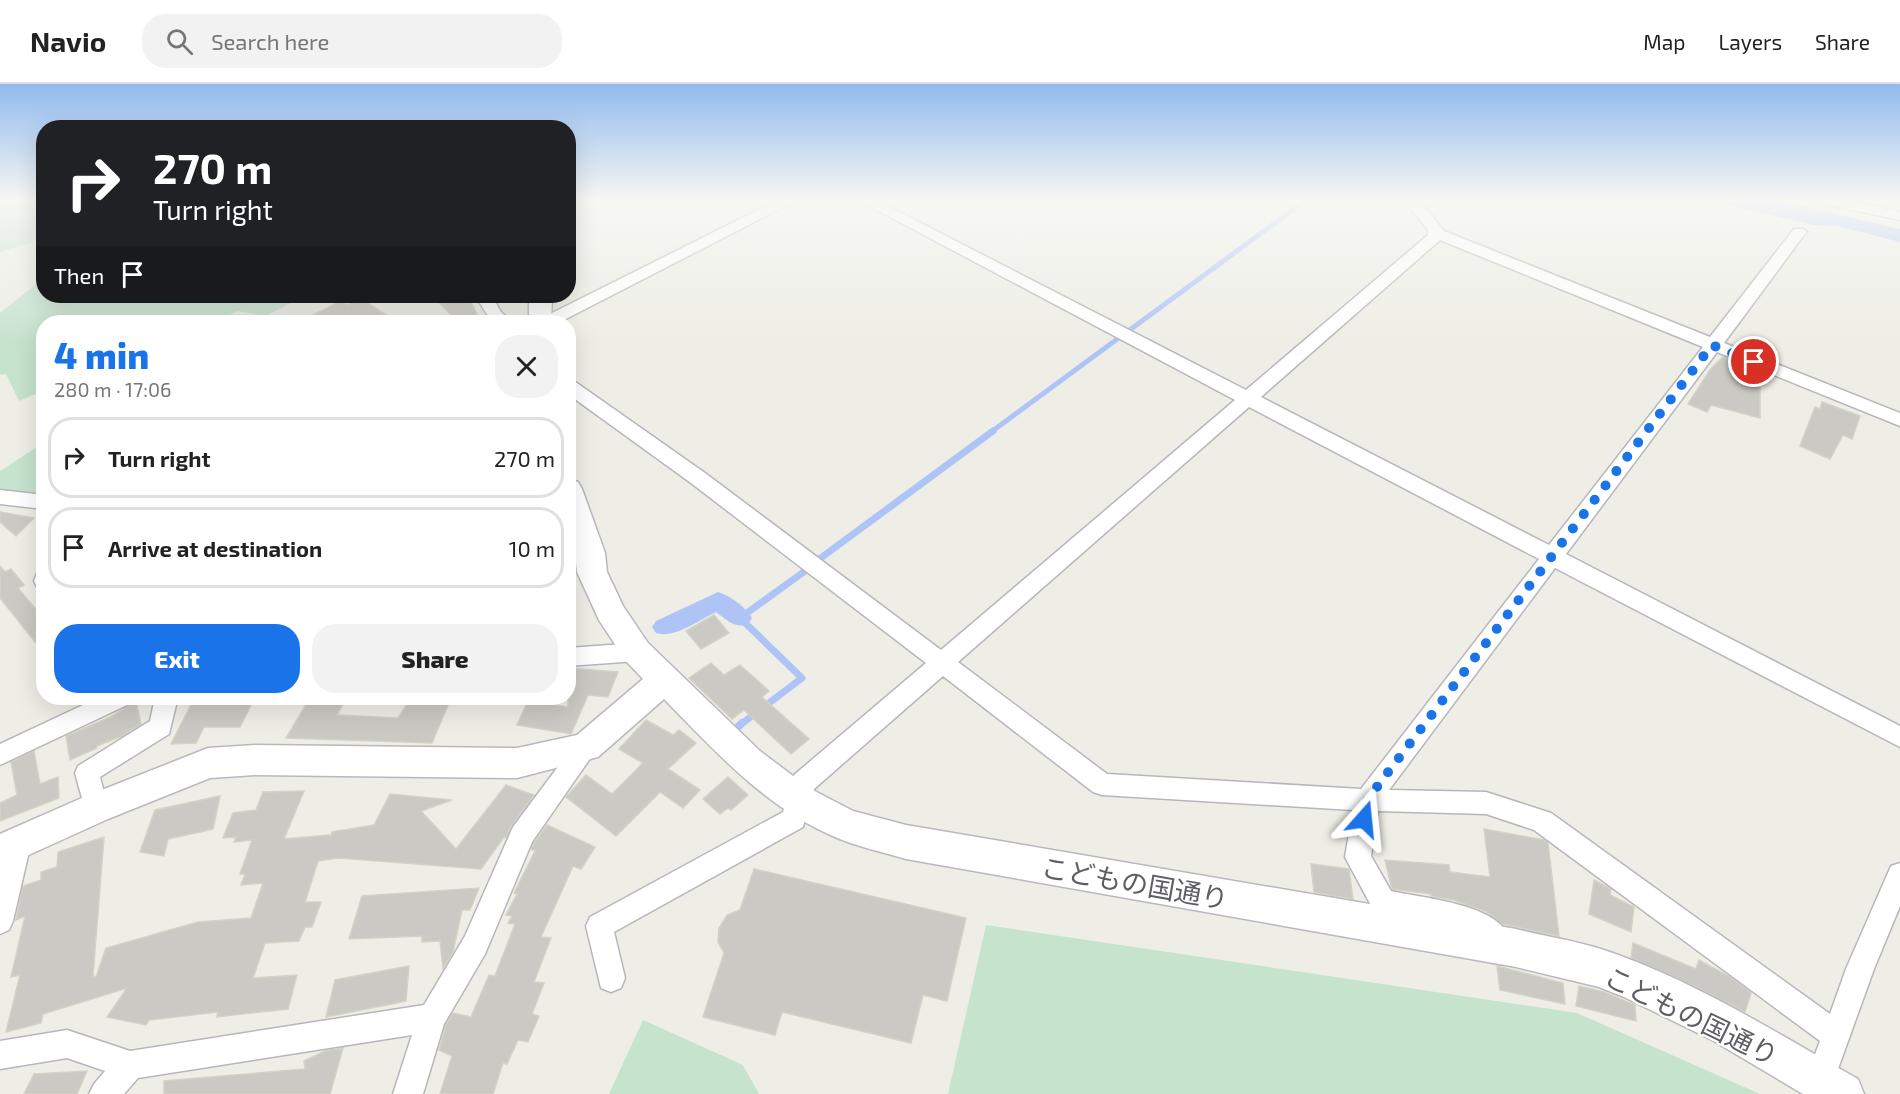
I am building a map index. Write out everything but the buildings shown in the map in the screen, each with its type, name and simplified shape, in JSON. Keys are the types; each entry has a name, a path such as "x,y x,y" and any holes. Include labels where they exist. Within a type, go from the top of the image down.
{"main road":[{"name":"こどもの国通り","path":"576,512 590,553 592,572 610,612 637,652 748,762 797,799 846,825 906,842 1516,948 1599,968 1634,981 1726,1026 1832,1088"},
{"path":"9,847 96,808 208,763 255,760 518,763 586,747 664,680"}],"street":[{"path":"562,315 697,247"},
{"path":"955,247 1900,736"},
{"path":"611,978 599,926 794,819 797,799 803,783 1423,247"},
{"path":"1471,247 1900,420"},
{"path":"1516,948 1471,921 1383,902 1358,857 1367,800 1787,247"},
{"path":"576,392 698,478 1102,784 1367,800 1486,803 1542,821 1835,1035"},
{"path":"0,497 36,501"},
{"path":"576,656 637,652"},
{"path":"0,755 104,705"},
{"path":"96,808 87,773 161,727 168,705"},
{"path":"408,1094 432,1018 475,945 522,835 586,747"},
{"path":"0,921 9,847"},
{"path":"1832,1088 1835,1035 1900,875"},
{"path":"0,1055 67,1044 130,1065 432,1018"},
{"path":"104,1094 130,1065"}],"green space":[{"path":"0,247 16,247 0,252"},
{"path":"36,284 36,303 291,303 268,315 237,311 229,315 36,315 36,394 19,401 6,374 0,375 0,313"},
{"path":"36,448 36,496 0,493 0,471"},
{"path":"986,925 1577,1013 1760,1094 948,1094"},
{"path":"643,1020 743,1065 759,1094 609,1094"}],"waterway":[{"path":"1127,332 1242,247"},
{"path":"991,432 1120,337"},
{"path":"818,560 993,431"},
{"path":"740,725 802,678 740,618 805,571"},
{"path":"664,627 718,601 740,618"}],"route":[{"path":"1364,819 1367,800 1712,345 1754,362"}]}
